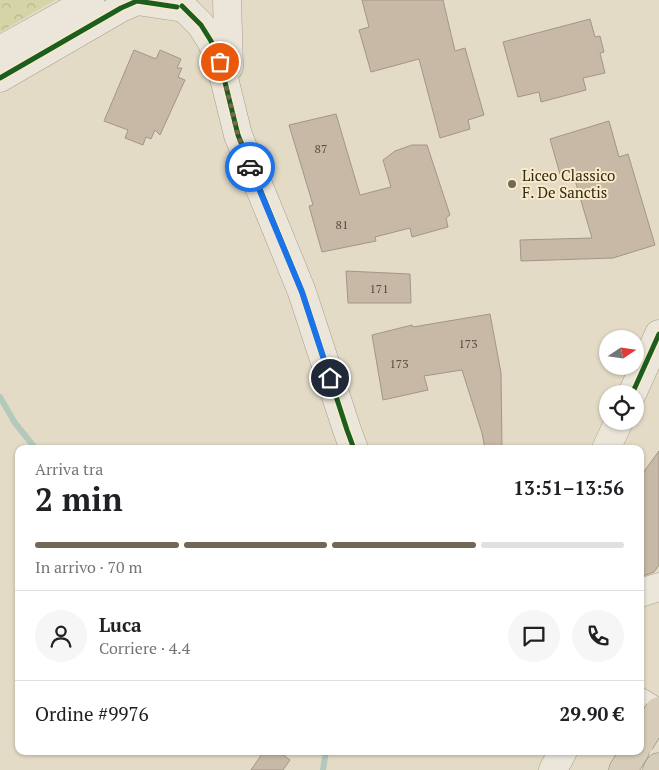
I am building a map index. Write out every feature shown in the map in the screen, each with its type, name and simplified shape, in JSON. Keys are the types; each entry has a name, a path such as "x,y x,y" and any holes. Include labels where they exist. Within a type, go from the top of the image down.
{"highway":[{"path":"644,736 659,713"}],"street":[{"path":"0,50 90,0"},
{"path":"227,0 229,99"},
{"path":"0,78 120,8 137,1 179,3 201,25 211,41 220,62 238,135 302,292 352,445"},
{"path":"636,385 659,334"},
{"path":"608,445 615,430"},
{"path":"644,592 659,587"},
{"path":"644,704 659,713"},
{"path":"553,770 561,755"}],"green space":[{"path":"0,0 55,0 0,32"}],"building":[{"path":"362,0 443,0 455,51 465,48 484,115 468,120 470,129 440,138 419,59 371,72 359,30 369,27"},
{"path":"590,19 595,37 600,36 604,52 600,53 605,73 583,78 586,90 541,102 539,92 518,97 503,42"},
{"path":"134,50 156,59 160,50 181,59 177,68 182,68 178,77 185,80 160,135 155,130 151,139 146,137 143,145 125,138 128,130 104,121"},
{"path":"336,114 360,195 391,187 383,160 395,151 412,145 427,145 450,215 446,218 448,227 412,237 410,228 375,237 376,241 322,252 309,206 313,205 289,125"},
{"path":"609,121 619,157 628,154 655,245 613,258 521,261 520,240 592,238 572,170 560,174 550,139"},
{"path":"346,271 410,274 411,303 348,303"},
{"path":"490,314 501,373 502,445 484,445 462,370 424,376 428,390 383,400 372,335 412,325 413,327"},
{"path":"659,451 659,565 654,572 644,576 644,472"},
{"path":"261,755 283,755 290,760 283,770 251,770"}],"waterway":[{"path":"0,397 15,423 33,445"},
{"path":"323,770 325,755"}],"cycle path":[{"path":"0,78 121,8 137,1 177,7"},
{"path":"182,6 201,25 211,41 220,62 238,135 302,292 353,445"},
{"path":"636,385 659,334"}],"way so far":[{"path":"220,62 238,135 250,167"}],"place":[{"name":"Liceo Classico F. De Sanctis","path":"512,184"}],"route":[{"path":"250,167 302,292 330,378"}]}
